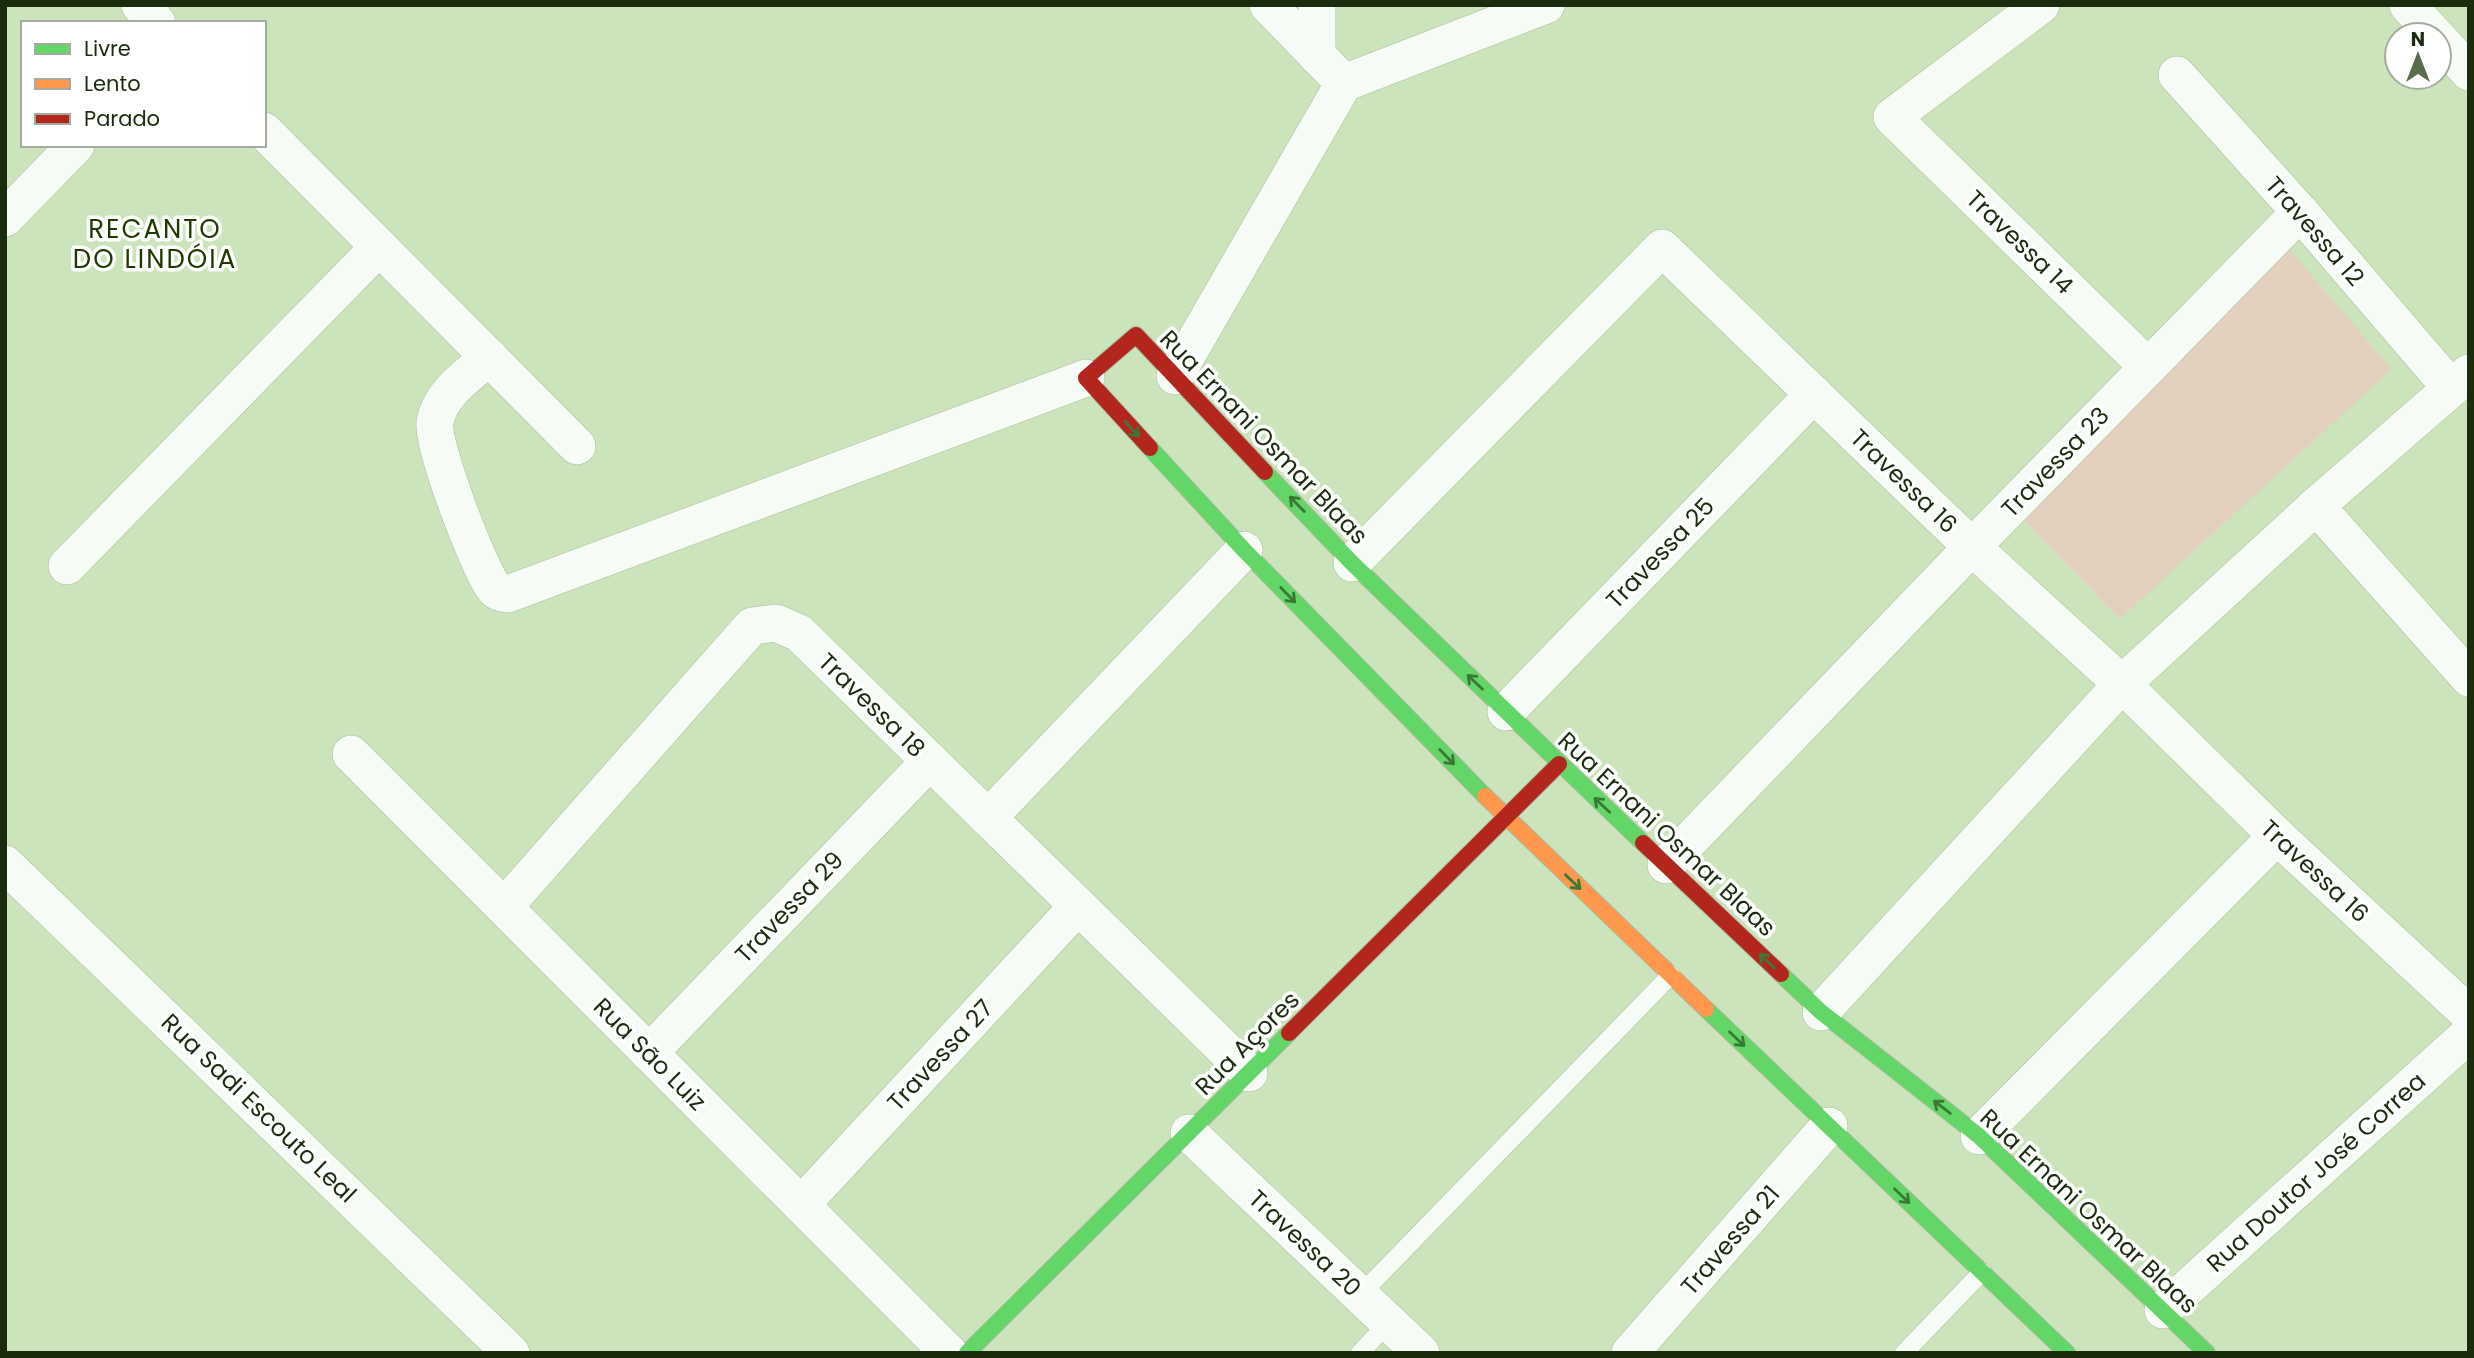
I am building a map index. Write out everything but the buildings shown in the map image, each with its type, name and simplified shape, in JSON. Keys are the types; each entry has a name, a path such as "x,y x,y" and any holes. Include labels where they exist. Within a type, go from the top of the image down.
{"street":[{"path":"140,5 155,21"},
{"path":"1268,5 1344,83"},
{"path":"1317,5 1317,55"},
{"path":"1175,376 1344,83 1506,13 1546,5"},
{"name":"Travessa 14","path":"2040,5 1892,117 2148,367"},
{"path":"2408,5 2422,21"},
{"path":"2453,54 2469,72"},
{"name":"Travessa 12","path":"2177,75 2300,212 2460,380"},
{"path":"266,133 577,446"},
{"path":"5,218 74,147"},
{"name":"Travessa 23","path":"1666,864 2300,212"},
{"path":"67,566 379,247"},
{"name":"Travessa 16","path":"1352,563 1662,248 1972,547 2122,684 2277,836 2469,1014"},
{"name":"Rua Ernani Osmar Blaas","path":"1086,378 1136,335 1352,563 1559,764 1821,1012 1979,1136 2207,1353"},
{"path":"489,357 442,402 434,431 471,540 494,588 508,594 1086,378 1244,550 1506,818 2067,1353"},
{"path":"1821,1012 2122,684 2316,506 2460,380"},
{"name":"Travessa 25","path":"1506,712 1814,394"},
{"path":"2316,506 2469,678"},
{"path":"988,818 1244,550"},
{"name":"Travessa 18","path":"503,907 751,626 776,623 799,633 1249,1073"},
{"name":"Rua São Luiz","path":"351,754 949,1353"},
{"name":"Travessa 29","path":"649,1053 930,761"},
{"name":"Rua Açores","path":"967,1353 1559,764"},
{"path":"1979,1136 2277,836"},
{"name":"Rua Sadi Escouto Leal","path":"5,864 511,1353"},
{"name":"Travessa 27","path":"801,1205 1078,906"},
{"name":"Rua Doutor José Correa","path":"2163,1310 2469,1034"},
{"name":"Travessa 21","path":"1630,1353 1829,1126"},
{"name":"Travessa 20","path":"1189,1133 1421,1353"}],"lane":[{"path":"1360,1295 1671,975"},
{"path":"1904,1353 1982,1272"},
{"path":"1360,1353 1389,1322"}],"shaded area":[{"path":"2284,243 2392,369 2120,619 2015,511"}],"traffic: fast":[{"path":"1150,448 1244,550 1485,796"},
{"path":"1265,472 1352,563 1643,843"},
{"path":"1781,974 1821,1012 1979,1136 2207,1353"},
{"path":"1706,1009 2067,1353"},
{"path":"967,1353 1289,1033"}],"traffic: slow":[{"path":"1485,796 1706,1009"}],"traffic: jam":[{"path":"1150,448 1086,378 1136,335 1265,472"},
{"path":"1289,1033 1559,764"},
{"path":"1643,843 1781,974"}],"district":[{"name":"RECANTO DO LINDÓIA","path":"155,244"}]}
